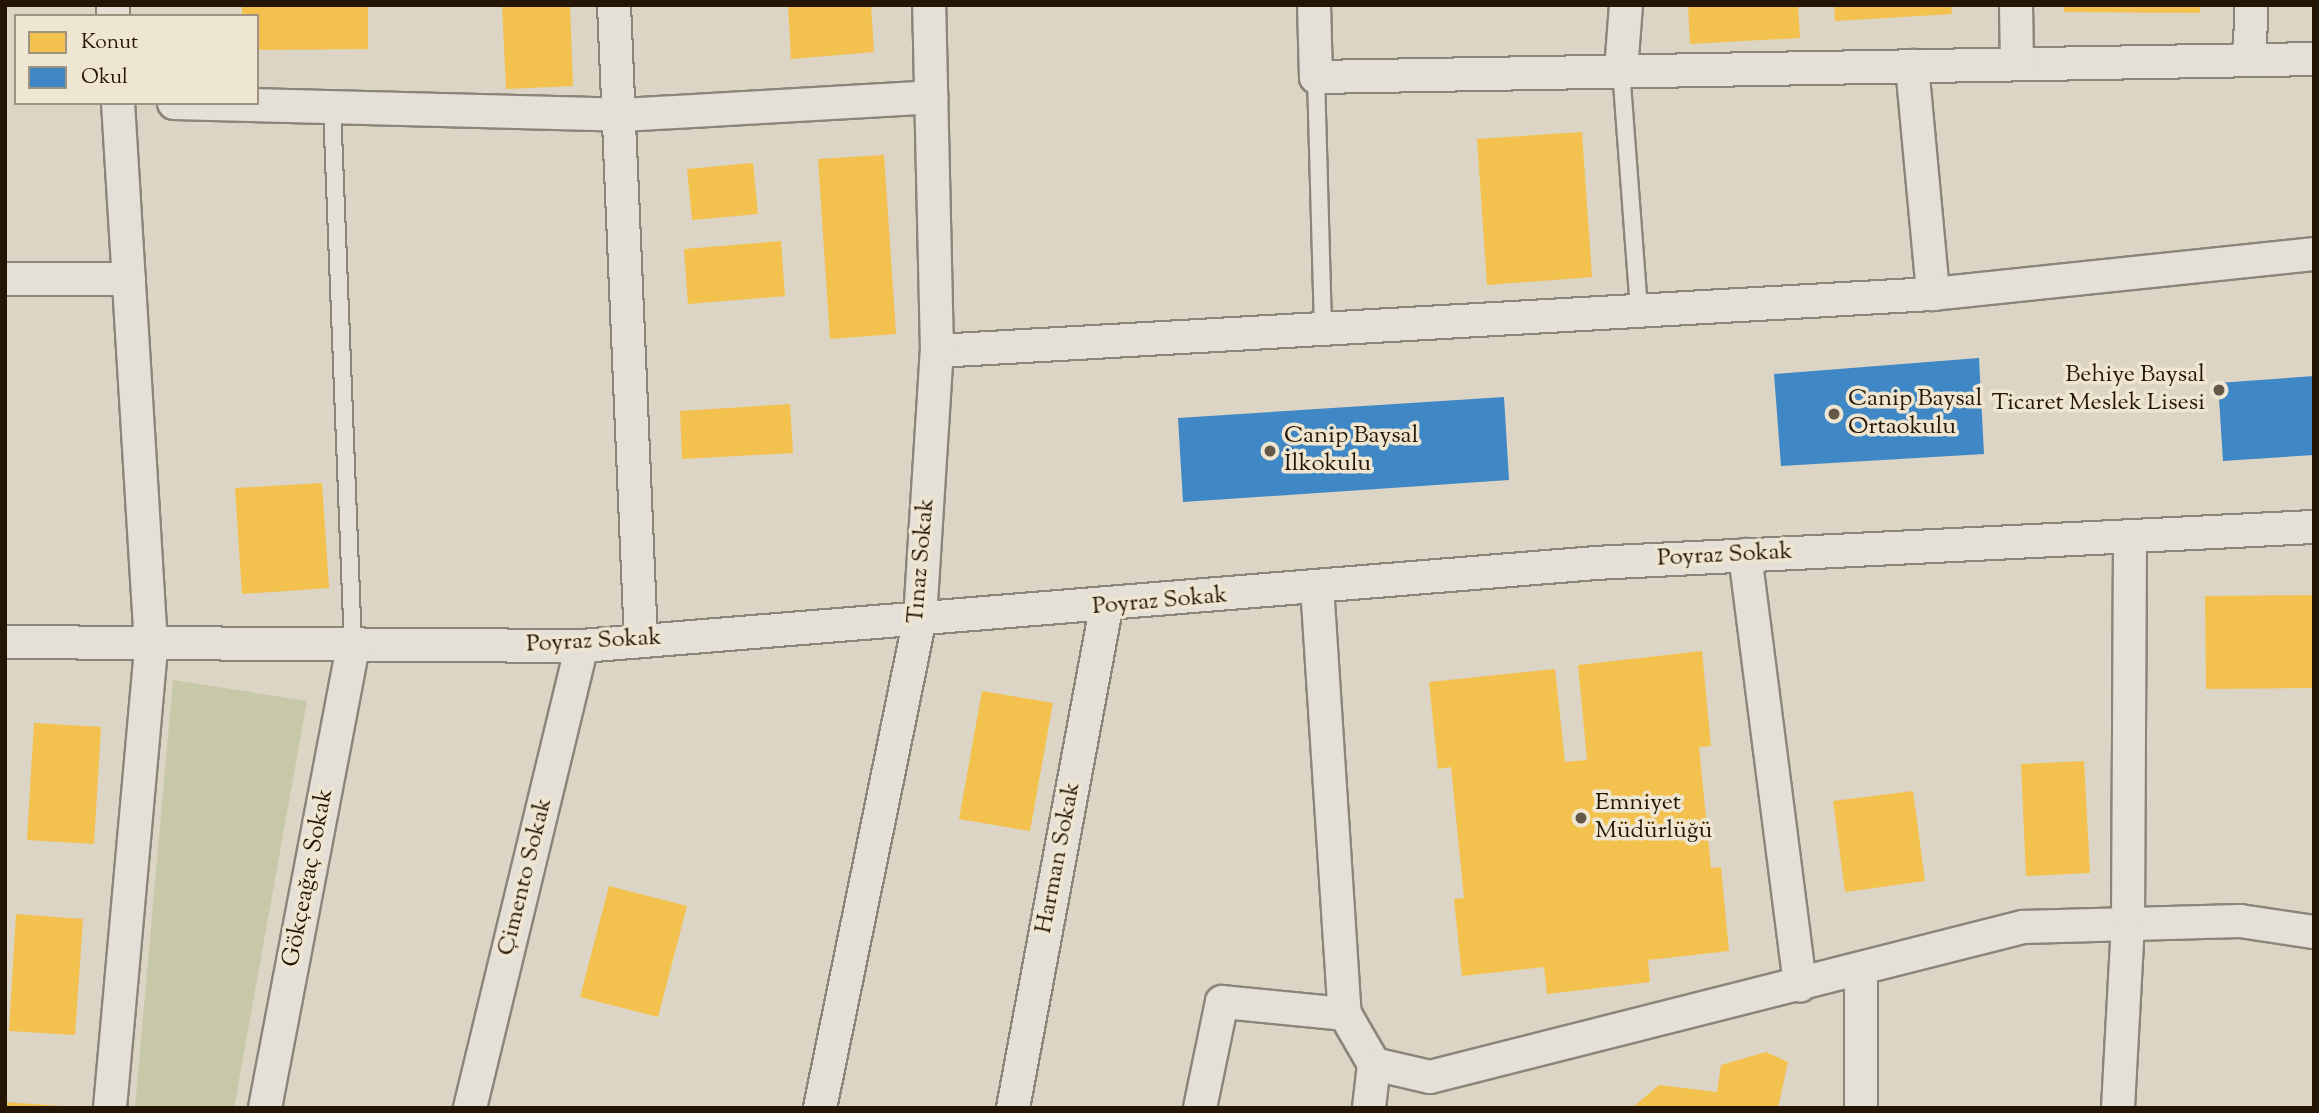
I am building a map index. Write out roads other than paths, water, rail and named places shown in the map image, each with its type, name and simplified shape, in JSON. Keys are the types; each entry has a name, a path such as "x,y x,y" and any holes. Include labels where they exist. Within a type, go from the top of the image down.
{"street":[{"path":"614,5 623,115 641,641"},
{"name":"Tınaz Sokak","path":"820,1108 920,618 937,352 929,5"},
{"path":"1314,5 1316,77 2017,62 2314,59"},
{"path":"1621,70 1626,5"},
{"path":"2016,5 2017,62"},
{"path":"2250,60 2251,5"},
{"path":"1912,66 1933,294"},
{"path":"253,105 623,115 931,97"},
{"path":"110,1108 151,645 118,105"},
{"path":"937,352 1933,294 2314,254"},
{"path":"5,279 129,279"},
{"name":"Poyraz Sokak","path":"5,642 353,648 582,646 920,618 1106,608 1317,586 1745,555 2314,527"},
{"path":"2118,1108 2128,924 2130,536"},
{"path":"1745,555 1800,986"},
{"path":"1317,586 1345,1014 1374,1064 1369,1108"},
{"name":"Harman Sokak","path":"1013,1108 1106,608"},
{"name":"Çimento Sokak","path":"470,1108 582,646"},
{"name":"Gökçeağaç Sokak","path":"265,1108 353,648"},
{"path":"1374,1064 1430,1077 1800,986 2023,927 2240,921 2314,932"},
{"path":"1861,970 1861,1108"},
{"path":"1200,1108 1223,1002 1345,1014"}],"lane":[{"path":"1621,70 1639,311"},
{"path":"1316,77 1322,329"},
{"path":"332,107 353,648"}],"place":[{"name":"Behiye Baysal Ticaret Meslek Lisesi","path":"2219,390"},
{"name":"Canip Baysal Ortaokulu","path":"1834,414"},
{"name":"Canip Baysal İlkokulu","path":"1270,451"},
{"name":"Emniyet Müdürlüğü","path":"1581,818"}]}
